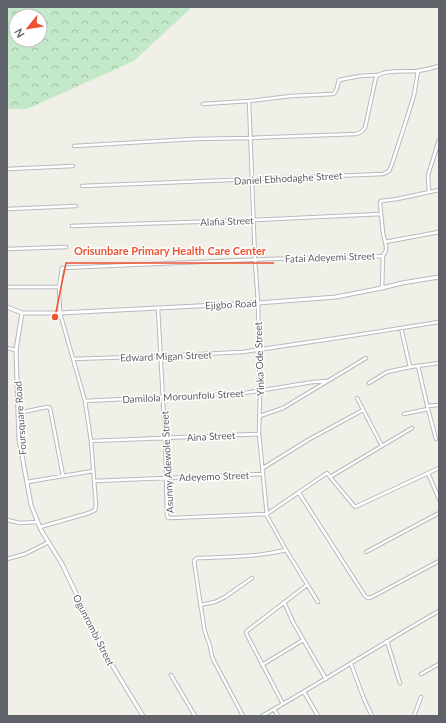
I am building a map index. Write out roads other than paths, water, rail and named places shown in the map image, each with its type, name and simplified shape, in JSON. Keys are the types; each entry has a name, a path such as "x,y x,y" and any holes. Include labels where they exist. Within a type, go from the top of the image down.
{"street":[{"path":"203,104 333,94 337,90 339,80 360,76 378,75 381,73 418,71 439,66"},
{"name":"Daniel Ebhodaghe Street","path":"82,186 382,174 389,171 414,95 418,71"},
{"path":"74,146 194,139 356,134 361,132 364,128 376,77 378,75"},
{"name":"Yinka Ode Street","path":"249,101 253,220 258,303 260,391 259,434 267,518 318,602"},
{"path":"429,192 428,172 439,140"},
{"path":"7,169 73,166"},
{"path":"381,214 381,201 396,200 439,190"},
{"path":"7,209 76,206"},
{"name":"Alafia Street","path":"72,226 381,214"},
{"name":"Fatai Adeyemi Street","path":"40,528 90,513 95,510 96,505 91,441 85,401 60,313 59,287 62,268 383,256 386,250 381,214"},
{"path":"385,242 439,232"},
{"path":"7,249 66,247"},
{"path":"382,288 383,256"},
{"name":"Ejigbo Road","path":"22,313 60,313 258,303 336,297 439,277"},
{"path":"7,287 59,287"},
{"path":"7,307 22,313"},
{"name":"Asunny Adewole Street","path":"158,308 164,397 168,518 267,514"},
{"name":"Foursquare Road","path":"22,313 16,350 20,439 31,505 40,528 49,542"},
{"name":"Edward Migan Street","path":"73,359 259,351 439,322"},
{"path":"401,328 410,367"},
{"path":"7,348 16,350"},
{"path":"260,416 283,408 366,358"},
{"path":"369,383 387,372 439,363"},
{"path":"418,366 436,439"},
{"name":"Damilola Morounfolu Street","path":"85,401 245,393 327,381"},
{"path":"357,398 382,446"},
{"path":"404,414 439,405"},
{"path":"18,413 47,407 50,408 63,476"},
{"path":"263,468 308,440 363,410"},
{"path":"330,477 412,428"},
{"name":"Aina Street","path":"91,441 259,434"},
{"path":"267,514 325,474 328,474 355,507 439,468"},
{"path":"27,482 93,471"},
{"path":"428,473 439,499"},
{"name":"Adeyemo Street","path":"94,481 263,474"},
{"path":"299,493 365,596 368,598 372,598 439,561"},
{"path":"366,552 439,513"},
{"path":"7,520 20,523 38,522"},
{"path":"7,559 25,554 49,542"},
{"name":"Ogunrombi Street","path":"49,542 62,564 103,650 142,716"},
{"path":"242,716 213,659 204,627 194,561 197,558 266,554 286,550"},
{"path":"200,605 215,602 225,597 252,578"},
{"path":"283,704 246,631 307,585"},
{"path":"284,602 293,622 326,679"},
{"path":"262,716 439,611"},
{"path":"262,665 303,640"},
{"path":"387,641 400,683"},
{"path":"351,664 372,716"},
{"path":"421,674 439,664"},
{"path":"171,675 195,716"},
{"path":"304,692 318,716"},
{"path":"414,716 421,697"},
{"path":"274,709 278,716"}],"place":[{"name":"Orisunbare Primary Health Care Center","path":"55,317"}]}
